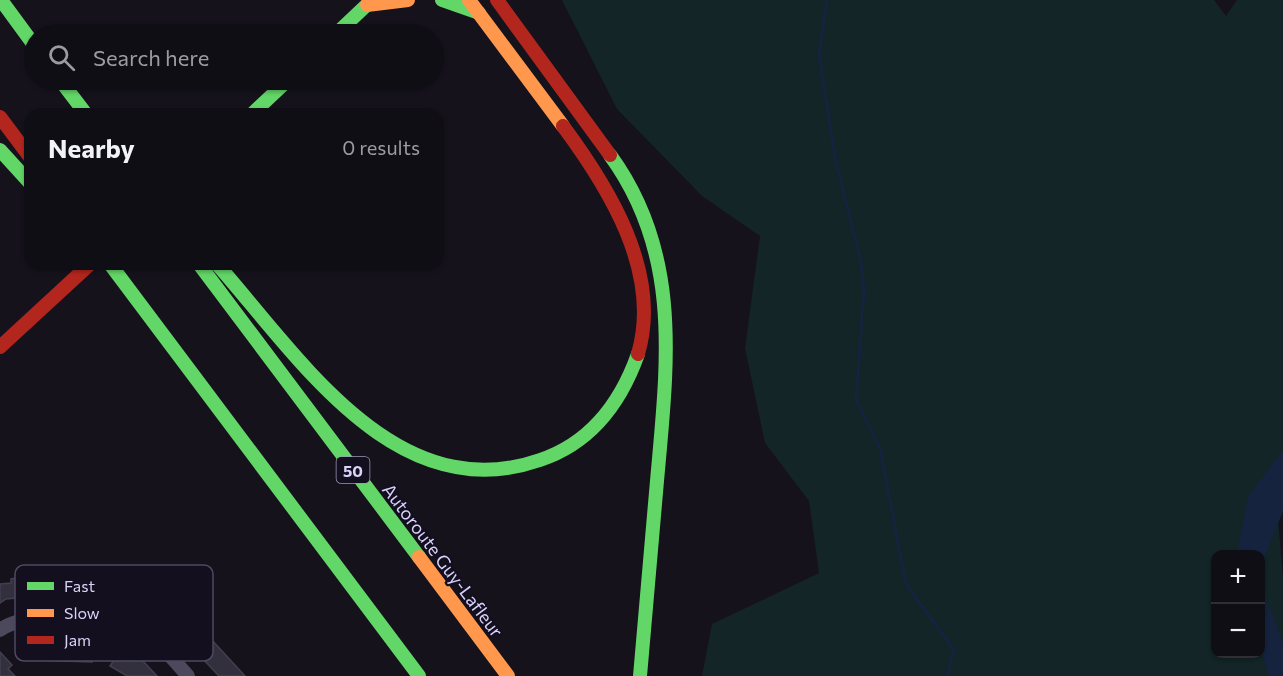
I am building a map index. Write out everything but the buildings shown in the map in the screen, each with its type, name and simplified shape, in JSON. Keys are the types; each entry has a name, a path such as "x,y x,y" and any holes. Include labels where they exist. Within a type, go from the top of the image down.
{"main road":[{"path":"1,0 24,31"},
{"path":"347,24 370,2 408,0"},
{"path":"441,0 479,13"},
{"path":"223,270 329,389 374,429 421,459 464,471 514,470 556,455 592,430 619,398 640,350 643,306 632,249 613,201 595,169 469,0"},
{"path":"497,0 622,171 646,220 661,268 666,304 668,351 640,676"},
{"path":"68,90 81,108"},
{"path":"258,108 277,90"},
{"path":"0,117 24,149"},
{"path":"0,150 24,176"},
{"path":"0,347 84,270"},
{"path":"111,270 132,293"},
{"path":"115,270 419,676"},
{"name":"Autoroute Guy-Lafleur","path":"204,270 508,676"}],"street":[{"path":"0,630 15,622"},
{"path":"173,661 188,676"}],"shaded area":[{"path":"562,0 1214,0 1226,16 1237,0 1283,0 1283,511 1278,518 1283,579 1283,676 702,676 712,624 819,573 809,501 765,443 745,348 760,236 702,196 617,109"}],"water":[{"path":"1283,450 1283,511 1265,556 1265,550 1238,550 1248,496"},
{"path":"1265,595 1283,643 1283,676 1269,676 1263,658"}],"waterway":[{"path":"827,0 819,56 836,162 861,262 864,291 856,399 880,449 906,584 954,650 947,676"}],"traffic: fast":[{"path":"1,0 24,31"},
{"path":"347,24 372,0"},
{"path":"442,0 479,13"},
{"path":"68,90 81,108"},
{"path":"258,108 277,90"},
{"path":"0,150 24,176"},
{"path":"610,155 633,193 650,232 660,272 665,312 664,396 640,676"},
{"path":"114,270 419,676"},
{"path":"204,270 419,557"},
{"path":"222,270 317,380 355,416 396,444 440,464 488,470 540,460 558,453 589,432 602,419 623,388 638,354"}],"traffic: slow":[{"path":"367,5 408,0"},
{"path":"469,0 563,126"},
{"path":"419,557 508,676"}],"traffic: jam":[{"path":"497,0 610,155"},
{"path":"0,117 24,149"},
{"path":"563,126 598,176 627,233 637,263 643,293 644,323 638,354"},
{"path":"0,347 83,270"}]}
